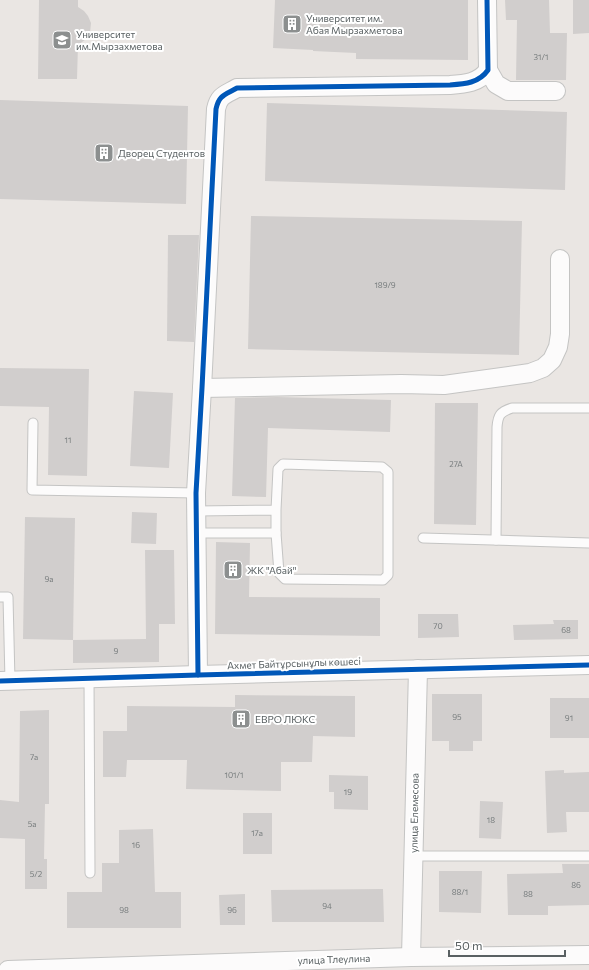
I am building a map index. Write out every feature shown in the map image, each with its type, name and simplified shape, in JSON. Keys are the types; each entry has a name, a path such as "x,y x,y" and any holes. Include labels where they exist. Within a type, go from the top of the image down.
{"street":[{"path":"487,0 488,70 496,84 508,91 556,91"},
{"path":"198,675 196,493 216,109 220,98 237,88 461,84 470,83 477,80 484,76 488,70"},
{"path":"202,388 402,384 444,385 530,373 543,368 552,360 558,347 560,334 560,259"},
{"name":"Ахмет Байтұрсынұлы көшесі","path":"5,681 589,665"},
{"name":"улица Елемесова","path":"411,957 418,669"},
{"name":"улица Тлеулина","path":"8,970 411,957 589,955"}],"lane":[{"path":"496,540 497,427 500,415 504,410 512,408 589,408"},
{"path":"33,423 32,490 196,493"},
{"path":"282,464 382,467 388,472 388,575 383,580 285,579 279,573 276,510 278,469 282,464"},
{"path":"196,511 276,510"},
{"path":"196,533 276,533"},
{"path":"423,538 589,543"},
{"path":"0,597 8,597 5,681"},
{"path":"89,678 90,873"},
{"path":"413,856 589,856"}],"building":[{"name":"Университет им.Мырзахметова","path":"39,0 78,0 78,7 88,16 91,23 90,33 86,39 78,45 77,79 38,79"},
{"path":"275,0 468,0 468,60 356,59 356,53 273,48"},
{"path":"505,0 549,0 550,33 567,33 566,80 516,80 517,20 506,20"},
{"path":"573,0 589,0 589,33 573,34"},
{"name":"Дворец Студентов","path":"0,100 188,106 186,204 0,199"},
{"path":"267,103 567,112 565,190 265,181"},
{"path":"251,216 522,221 519,355 248,349"},
{"path":"168,235 199,235 194,342 167,341"},
{"path":"0,368 89,369 87,476 48,475 49,407 0,406"},
{"path":"134,391 173,393 169,468 130,466"},
{"path":"277,397 391,400 390,432 268,428 266,497 232,496 235,398"},
{"path":"435,403 478,403 476,525 434,524"},
{"path":"132,512 157,513 156,544 131,543"},
{"path":"25,517 75,518 73,640 23,639"},
{"name":"ЖК \"Абай\"","path":"216,542 250,543 249,597 380,598 380,636 215,634"},
{"path":"145,550 174,550 175,624 159,624 159,662 73,663 73,640 146,639"},
{"path":"418,614 458,614 459,637 418,638"},
{"path":"553,620 578,620 578,639 514,640 513,625 554,624"},
{"path":"432,694 482,694 482,741 473,741 473,751 449,751 449,741 432,741"},
{"name":"ЕВРО ЛЮКС","path":"235,695 355,696 355,737 313,736 312,762 281,762 281,791 186,789 187,760 127,760 126,777 103,777 103,731 127,731 127,706 235,707"},
{"path":"550,698 589,698 589,738 550,738"},
{"path":"49,710 49,804 45,804 44,859 47,859 47,889 25,889 25,839 0,838 0,800 19,802 20,711"},
{"path":"564,770 564,773 589,772 589,812 566,812 567,832 547,833 545,771"},
{"path":"329,775 368,776 368,810 334,809 334,792 329,792"},
{"path":"480,801 503,802 501,839 479,838"},
{"path":"243,813 272,813 272,854 243,854"},
{"path":"153,829 155,892 181,892 181,928 67,928 67,892 102,892 102,863 119,863 119,830"},
{"path":"562,864 589,864 589,905 548,906 548,915 508,915 507,874 563,873"},
{"path":"439,871 482,871 481,913 439,912"},
{"path":"383,889 384,922 272,922 271,890"},
{"path":"245,894 245,925 220,925 219,895"}],"cycle path":[{"path":"198,675 196,493 217,104 223,96 237,88 450,85 471,82 480,78 488,70 487,0"},
{"path":"0,681 589,665"}],"place":[{"name":"Университет им. Абая Мырзахметова","path":"292,24"},
{"name":"Университет им.Мырзахметова","path":"62,40"},
{"name":"Дворец Студентов","path":"104,153"},
{"name":"ЖК \"Абай\"","path":"233,570"},
{"name":"ЕВРО ЛЮКС","path":"241,719"}]}
